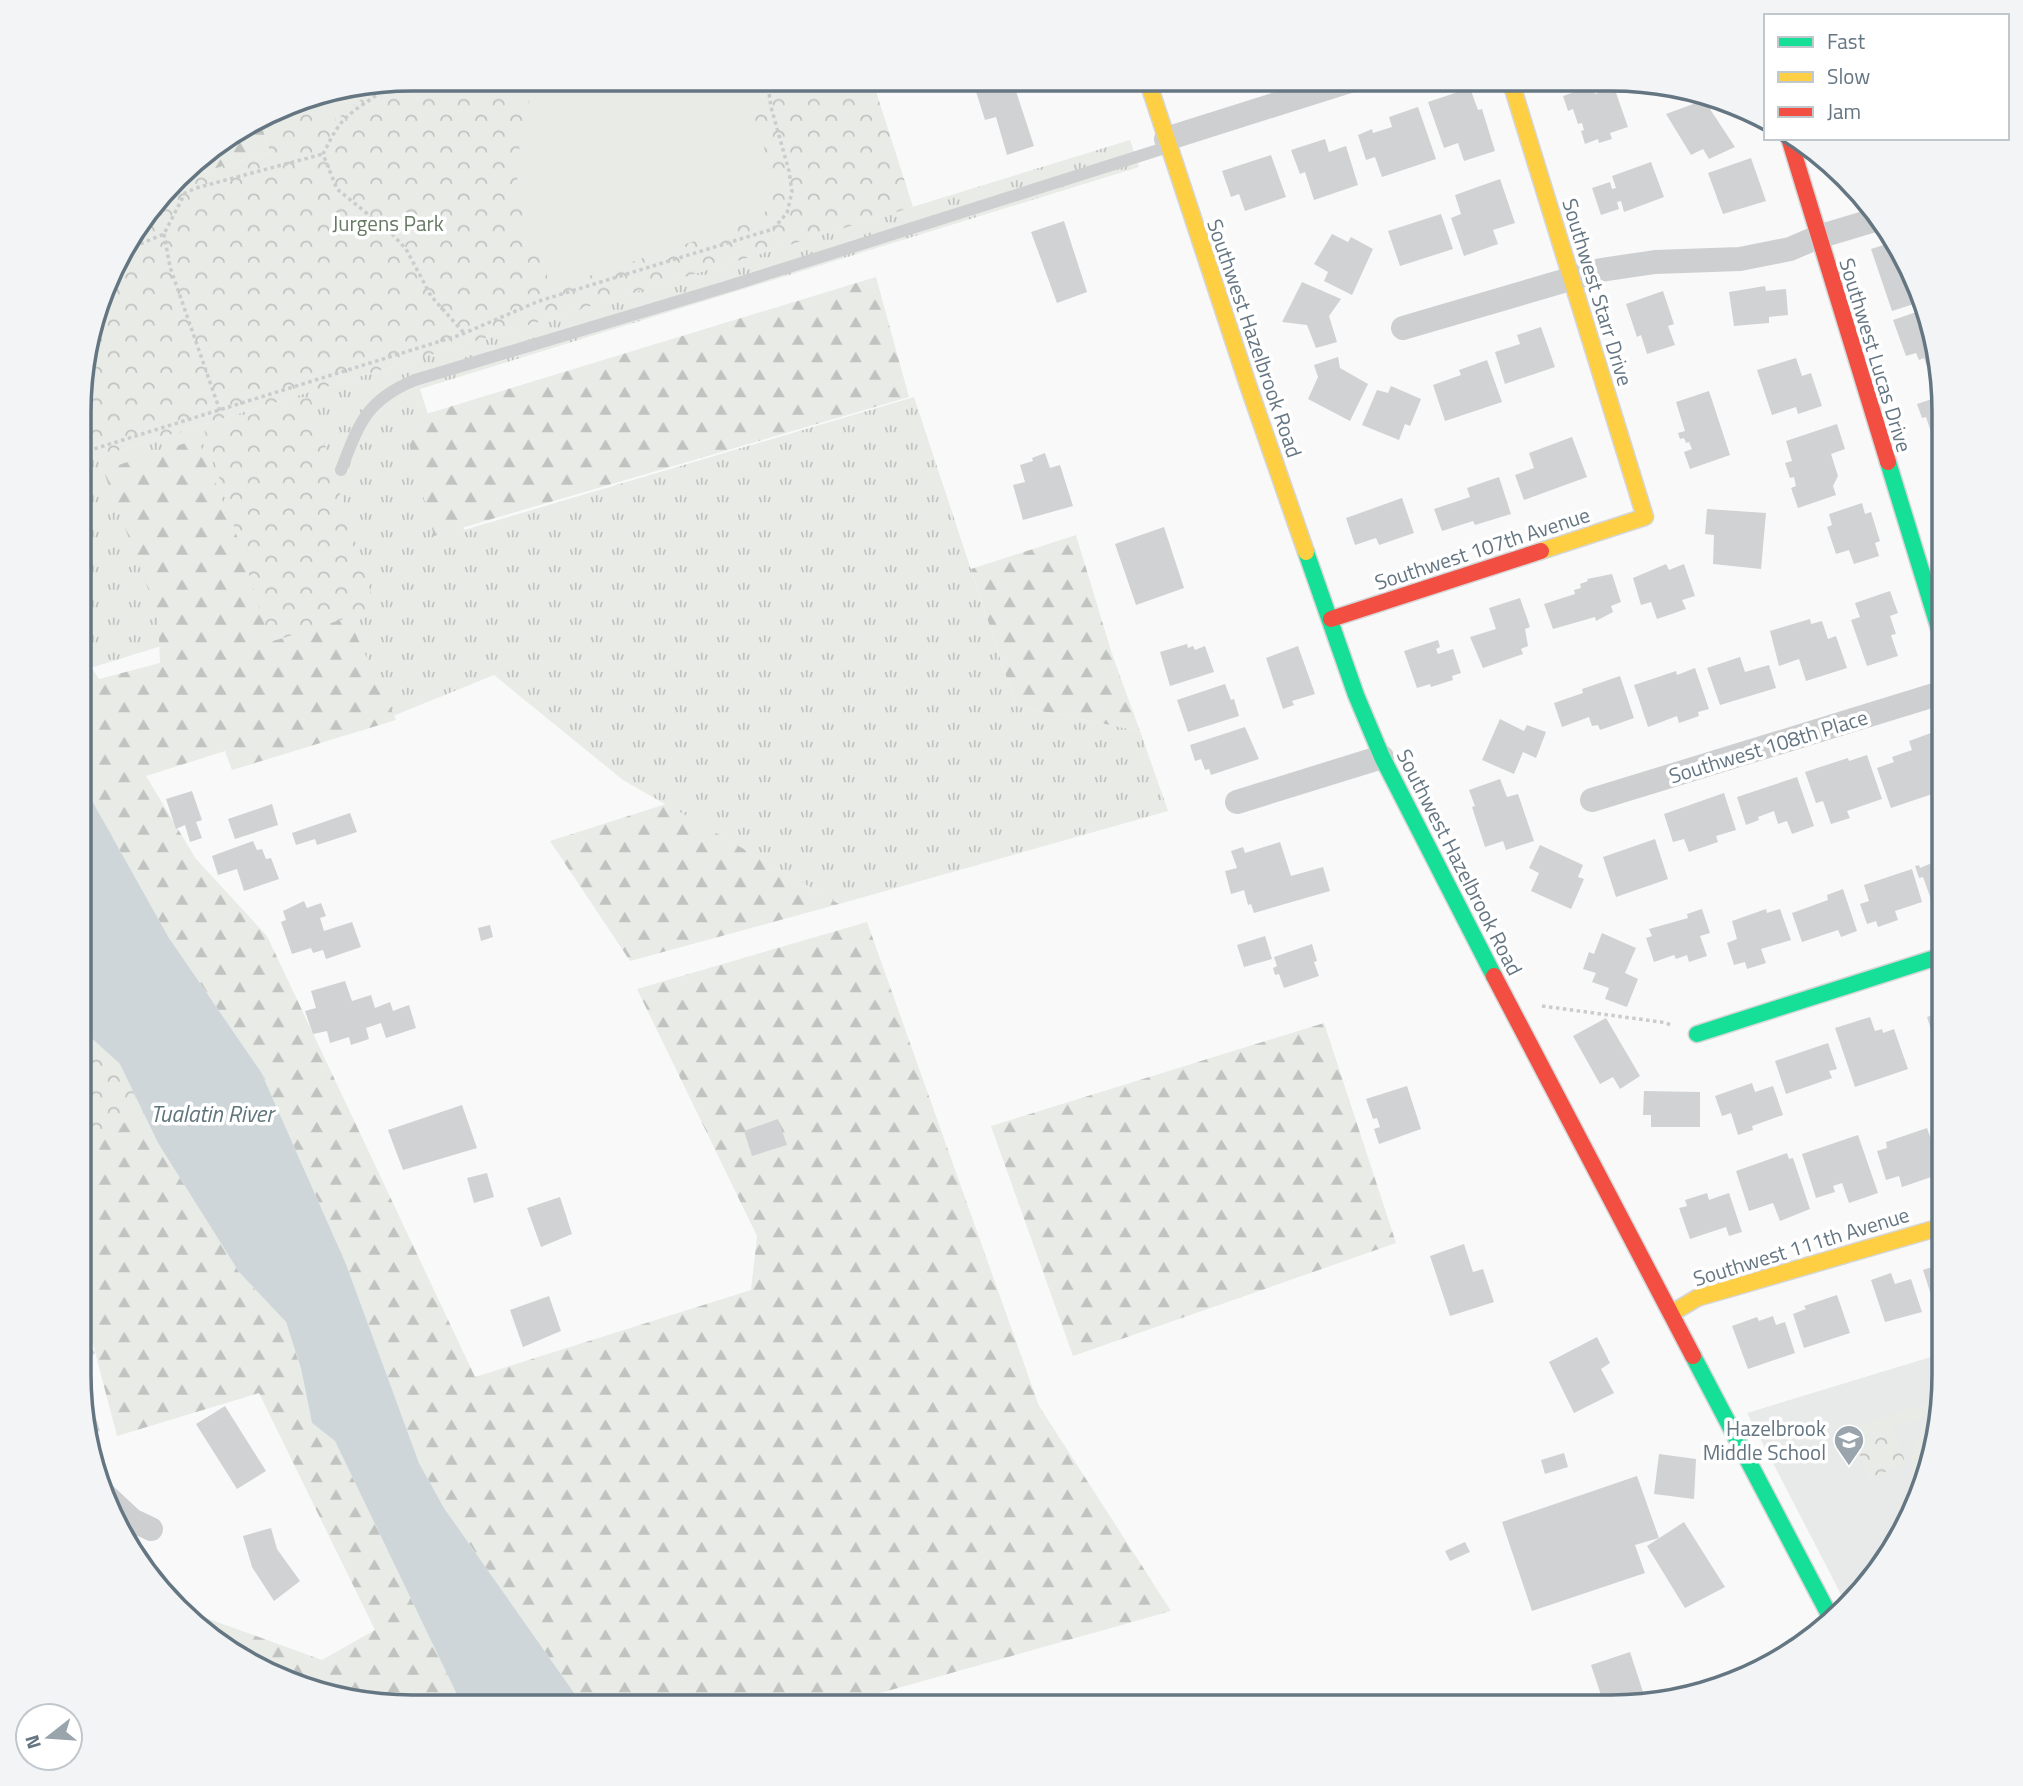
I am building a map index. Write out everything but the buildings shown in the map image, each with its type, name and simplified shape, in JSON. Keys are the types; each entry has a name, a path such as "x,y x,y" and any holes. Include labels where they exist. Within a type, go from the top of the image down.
{"street":[{"name":"Southwest Hazelbrook Road","path":"1151,91 1248,385 1356,695 1382,757 1827,1611"},
{"path":"1167,143 1299,91"},
{"name":"Southwest Starr Drive","path":"1514,91 1645,517"},
{"name":"Southwest Lucas Drive","path":"1792,147 1932,606"},
{"path":"1403,328 1572,277 1655,262 1740,260 1790,249 1818,237 1869,222"},
{"name":"Southwest 107th Avenue","path":"1331,619 1645,517"},
{"name":"Southwest 108th Place","path":"1592,800 1932,696"},
{"path":"1237,802 1382,757"},
{"path":"1698,1034 1932,959"},
{"name":"Southwest 111th Avenue","path":"1672,1313 1697,1298 1932,1229"},
{"path":"121,1510 132,1520 151,1529"}],"lane":[{"path":"341,470 367,412 391,390 415,380 729,286 1167,143"}],"path":[{"path":"91,450 464,333 539,301 773,229 787,212 792,192 769,91"},
{"path":"220,411 170,267 164,234 185,193 323,154 335,131 347,116 382,93"},
{"path":"323,154 337,189 391,233 406,249 431,296 464,333"},
{"path":"138,245 164,234"},
{"path":"1516,1017 1534,1004 1661,1022 1698,1034"}],"shaded area":[{"name":"Hazelbrook Middle School","path":"1932,1357 1926,1437 1908,1497 1878,1552 1842,1597 1747,1413"}],"green space":[{"name":"Jurgens Park","path":"412,91 876,91 913,207 91,459 92,391 97,349 115,289 134,251 157,217 197,174 270,152 263,128 309,108 370,94"},
{"path":"534,91 746,91 771,177 772,201 763,214 749,223 553,288 526,232 516,171 525,110"},
{"path":"368,94 343,113 336,122 334,112 324,113 313,107"},
{"path":"263,128 270,152 197,174 234,145"},
{"path":"1130,140 1139,167 420,389 464,530 914,397 1016,706 1140,731 1168,811 839,904 623,780 494,675 393,716 347,618 367,582 91,668 91,459"},
{"path":"876,277 909,397 434,536 403,421"},
{"path":"310,397 376,609 270,642 204,429"},
{"path":"198,439 273,626 342,605 396,720 232,770 225,751 146,776 196,859 267,936 475,1377 751,1290 757,1236 637,989 867,922 1039,1406 1171,1611 873,1695 576,1695 444,1508 419,1463 346,1264 261,1072 169,938 91,799 91,667 99,679 160,663 158,615 103,470"},
{"path":"1076,535 1112,654 1140,731 1016,706 971,569"},
{"path":"666,804 839,904 630,961 550,841"},
{"path":"1324,1023 1396,1243 1073,1356 991,1126"},
{"path":"91,1038 120,1064 158,1143 239,1272 286,1322 301,1370 312,1423 335,1441 457,1695 370,1692 309,1678 251,1652 202,1616 322,1660 375,1630 259,1393 117,1436 91,1336"},
{"path":"91,1038 120,1064 145,1116 91,1133"},
{"path":"1930,1401 1929,1416 1863,1437 1858,1425"},
{"path":"1928,1420 1913,1482 1911,1458 1921,1428"},
{"path":"1892,1427 1906,1464 1869,1478 1855,1441"}],"water":[{"name":"Tualatin River","path":"91,799 169,938 261,1072 346,1264 419,1463 444,1508 576,1695 457,1695 335,1441 312,1423 301,1369 286,1322 239,1272 158,1143 120,1064 91,1038"}],"traffic: fast":[{"path":"1888,462 1932,606"},
{"path":"1306,552 1356,695 1382,757 1494,976"},
{"path":"1697,1034 1932,959"},
{"path":"1693,1356 1827,1611"}],"traffic: slow":[{"path":"1151,91 1306,552"},
{"path":"1514,91 1645,517 1541,551"},
{"path":"1672,1313 1697,1298 1932,1229"}],"traffic: jam":[{"path":"1792,147 1888,462"},
{"path":"1331,619 1541,551"},
{"path":"1494,976 1693,1356"}],"place":[{"name":"Hazelbrook Middle School","path":"1849,1467"}]}
